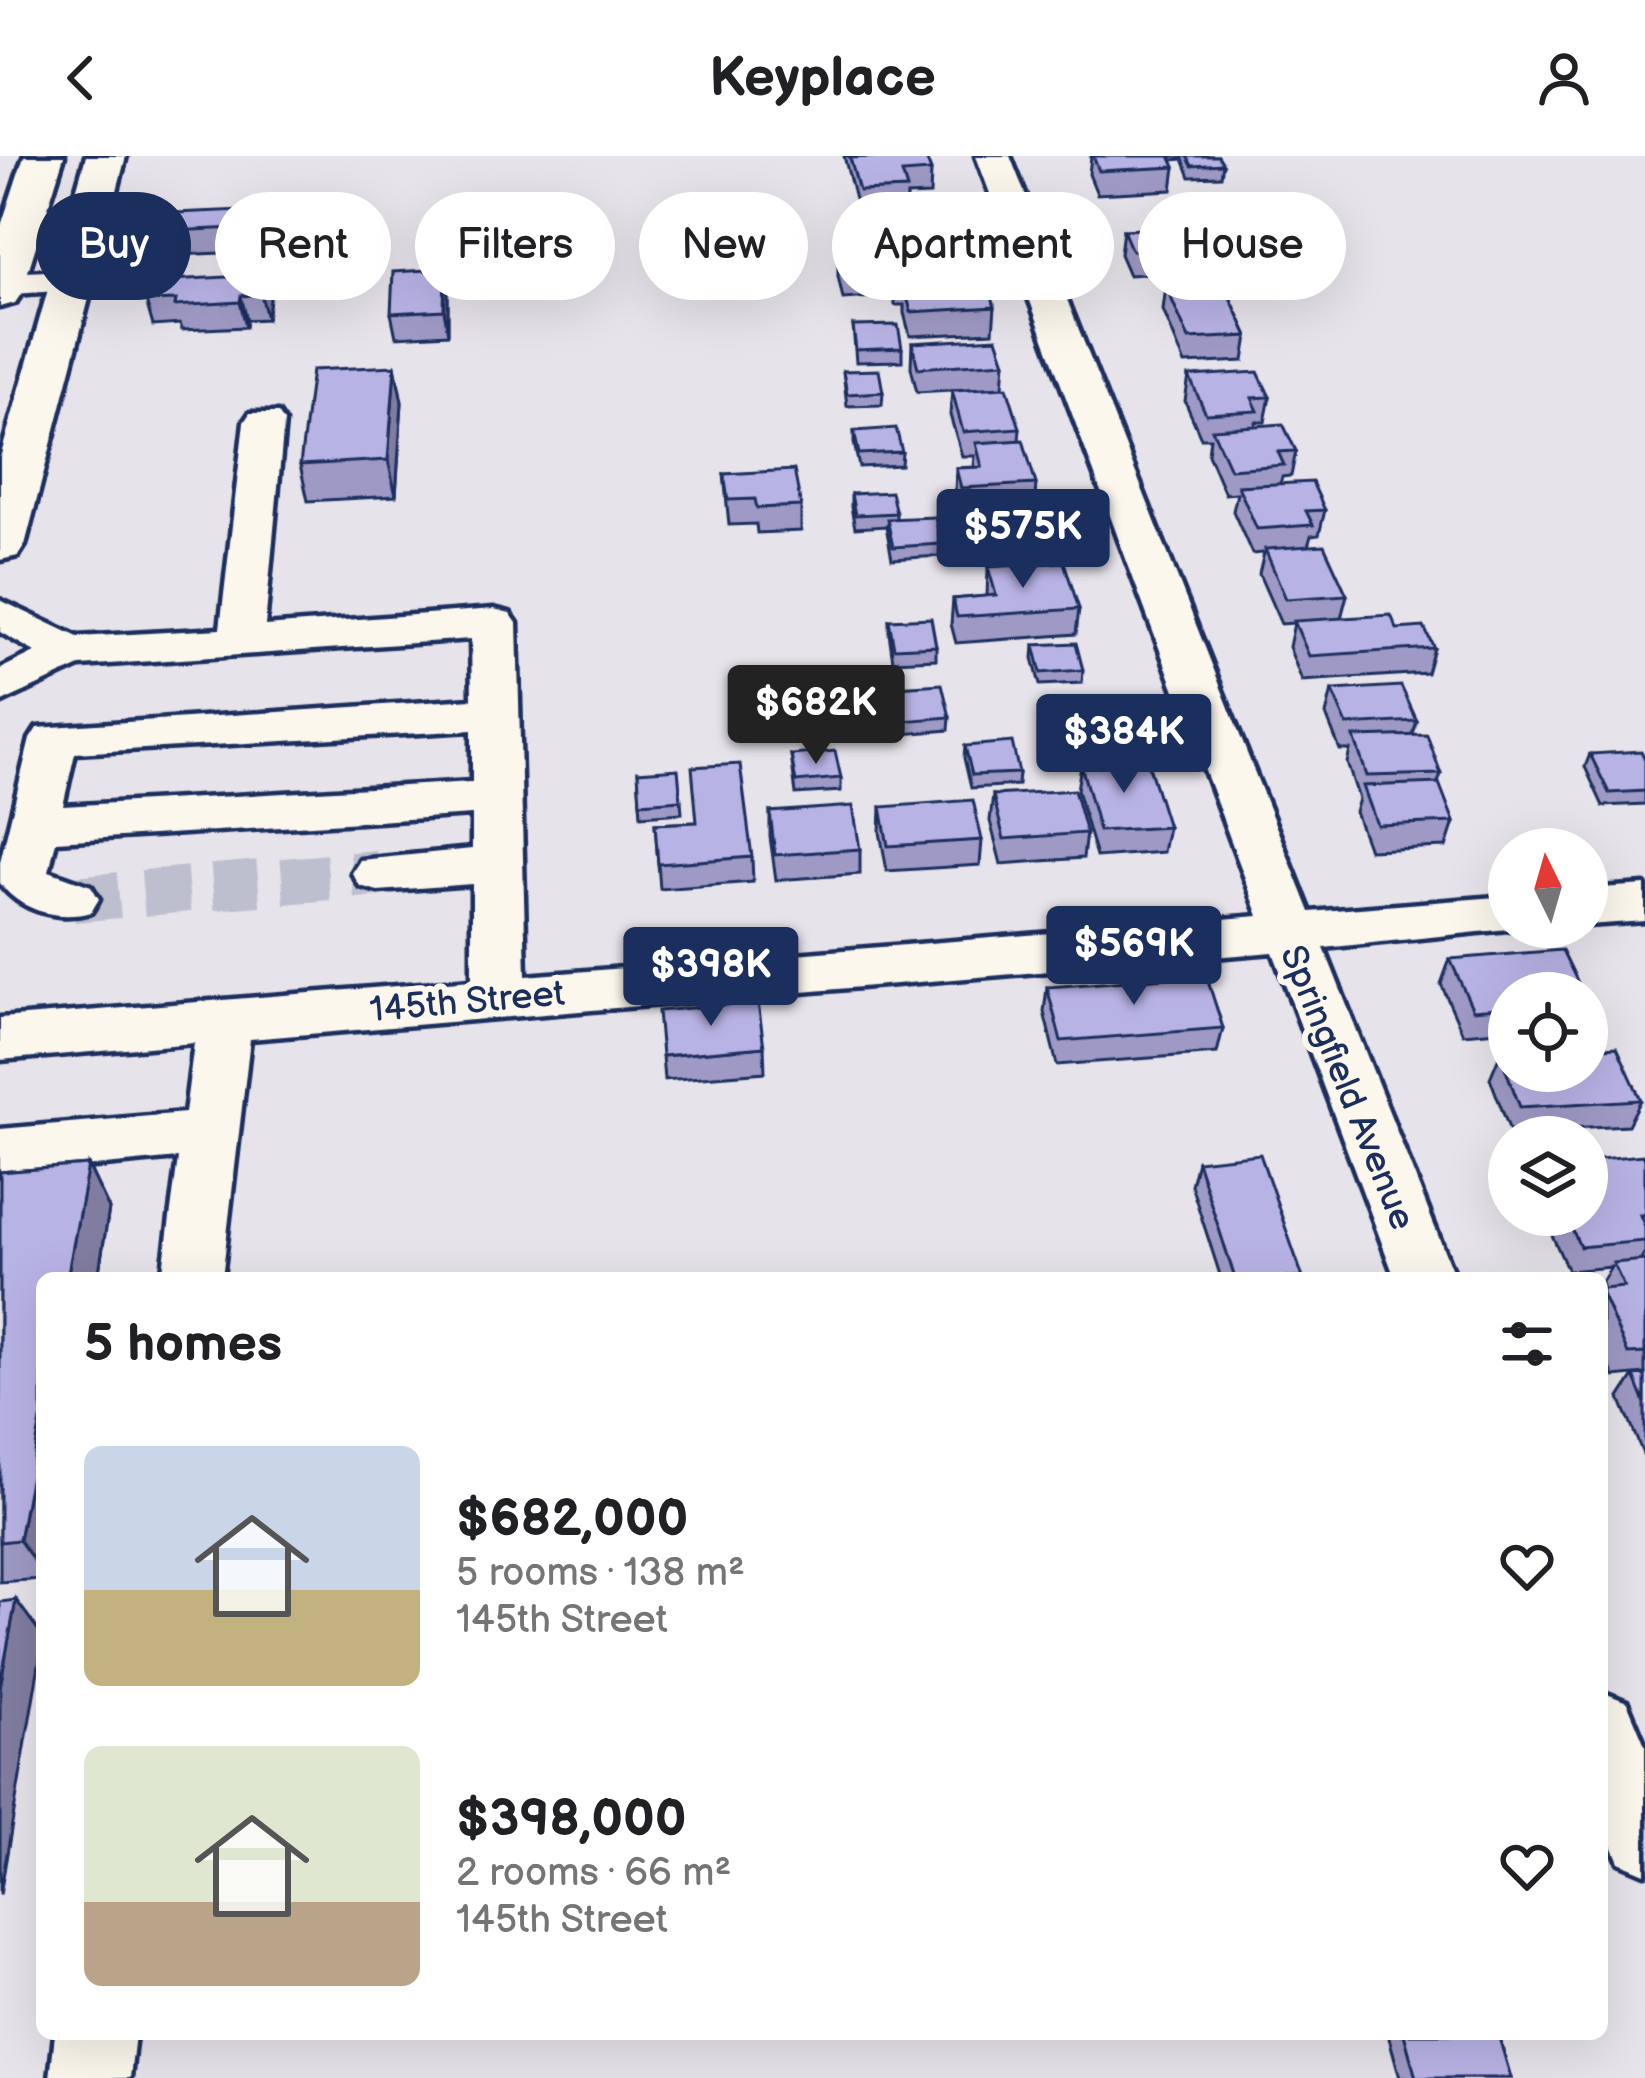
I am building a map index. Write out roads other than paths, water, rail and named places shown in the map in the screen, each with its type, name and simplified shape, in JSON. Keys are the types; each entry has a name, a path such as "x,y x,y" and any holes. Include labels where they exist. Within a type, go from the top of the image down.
{"main road":[{"path":"1,287 44,156"},
{"path":"96,192 106,156"},
{"path":"0,545 67,300"}],"street":[{"name":"Springfield Avenue","path":"993,156 1422,1272"},
{"path":"1,287 36,284"},
{"path":"241,642 264,422"},
{"path":"0,614 71,652"},
{"path":"0,688 71,652 494,623 499,997"},
{"path":"74,899 42,893 22,878 54,739 496,713"},
{"path":"34,825 497,797"},
{"path":"378,873 498,865"},
{"path":"1608,907 1644,905"},
{"name":"145th Street","path":"0,1039 1488,916"},
{"path":"193,1272 225,1019"},
{"path":"0,1152 211,1133"},
{"path":"1608,1742 1645,1836"},
{"path":"90,2078 94,2040"}],"tunnel":[{"path":"73,899 378,873"}]}
